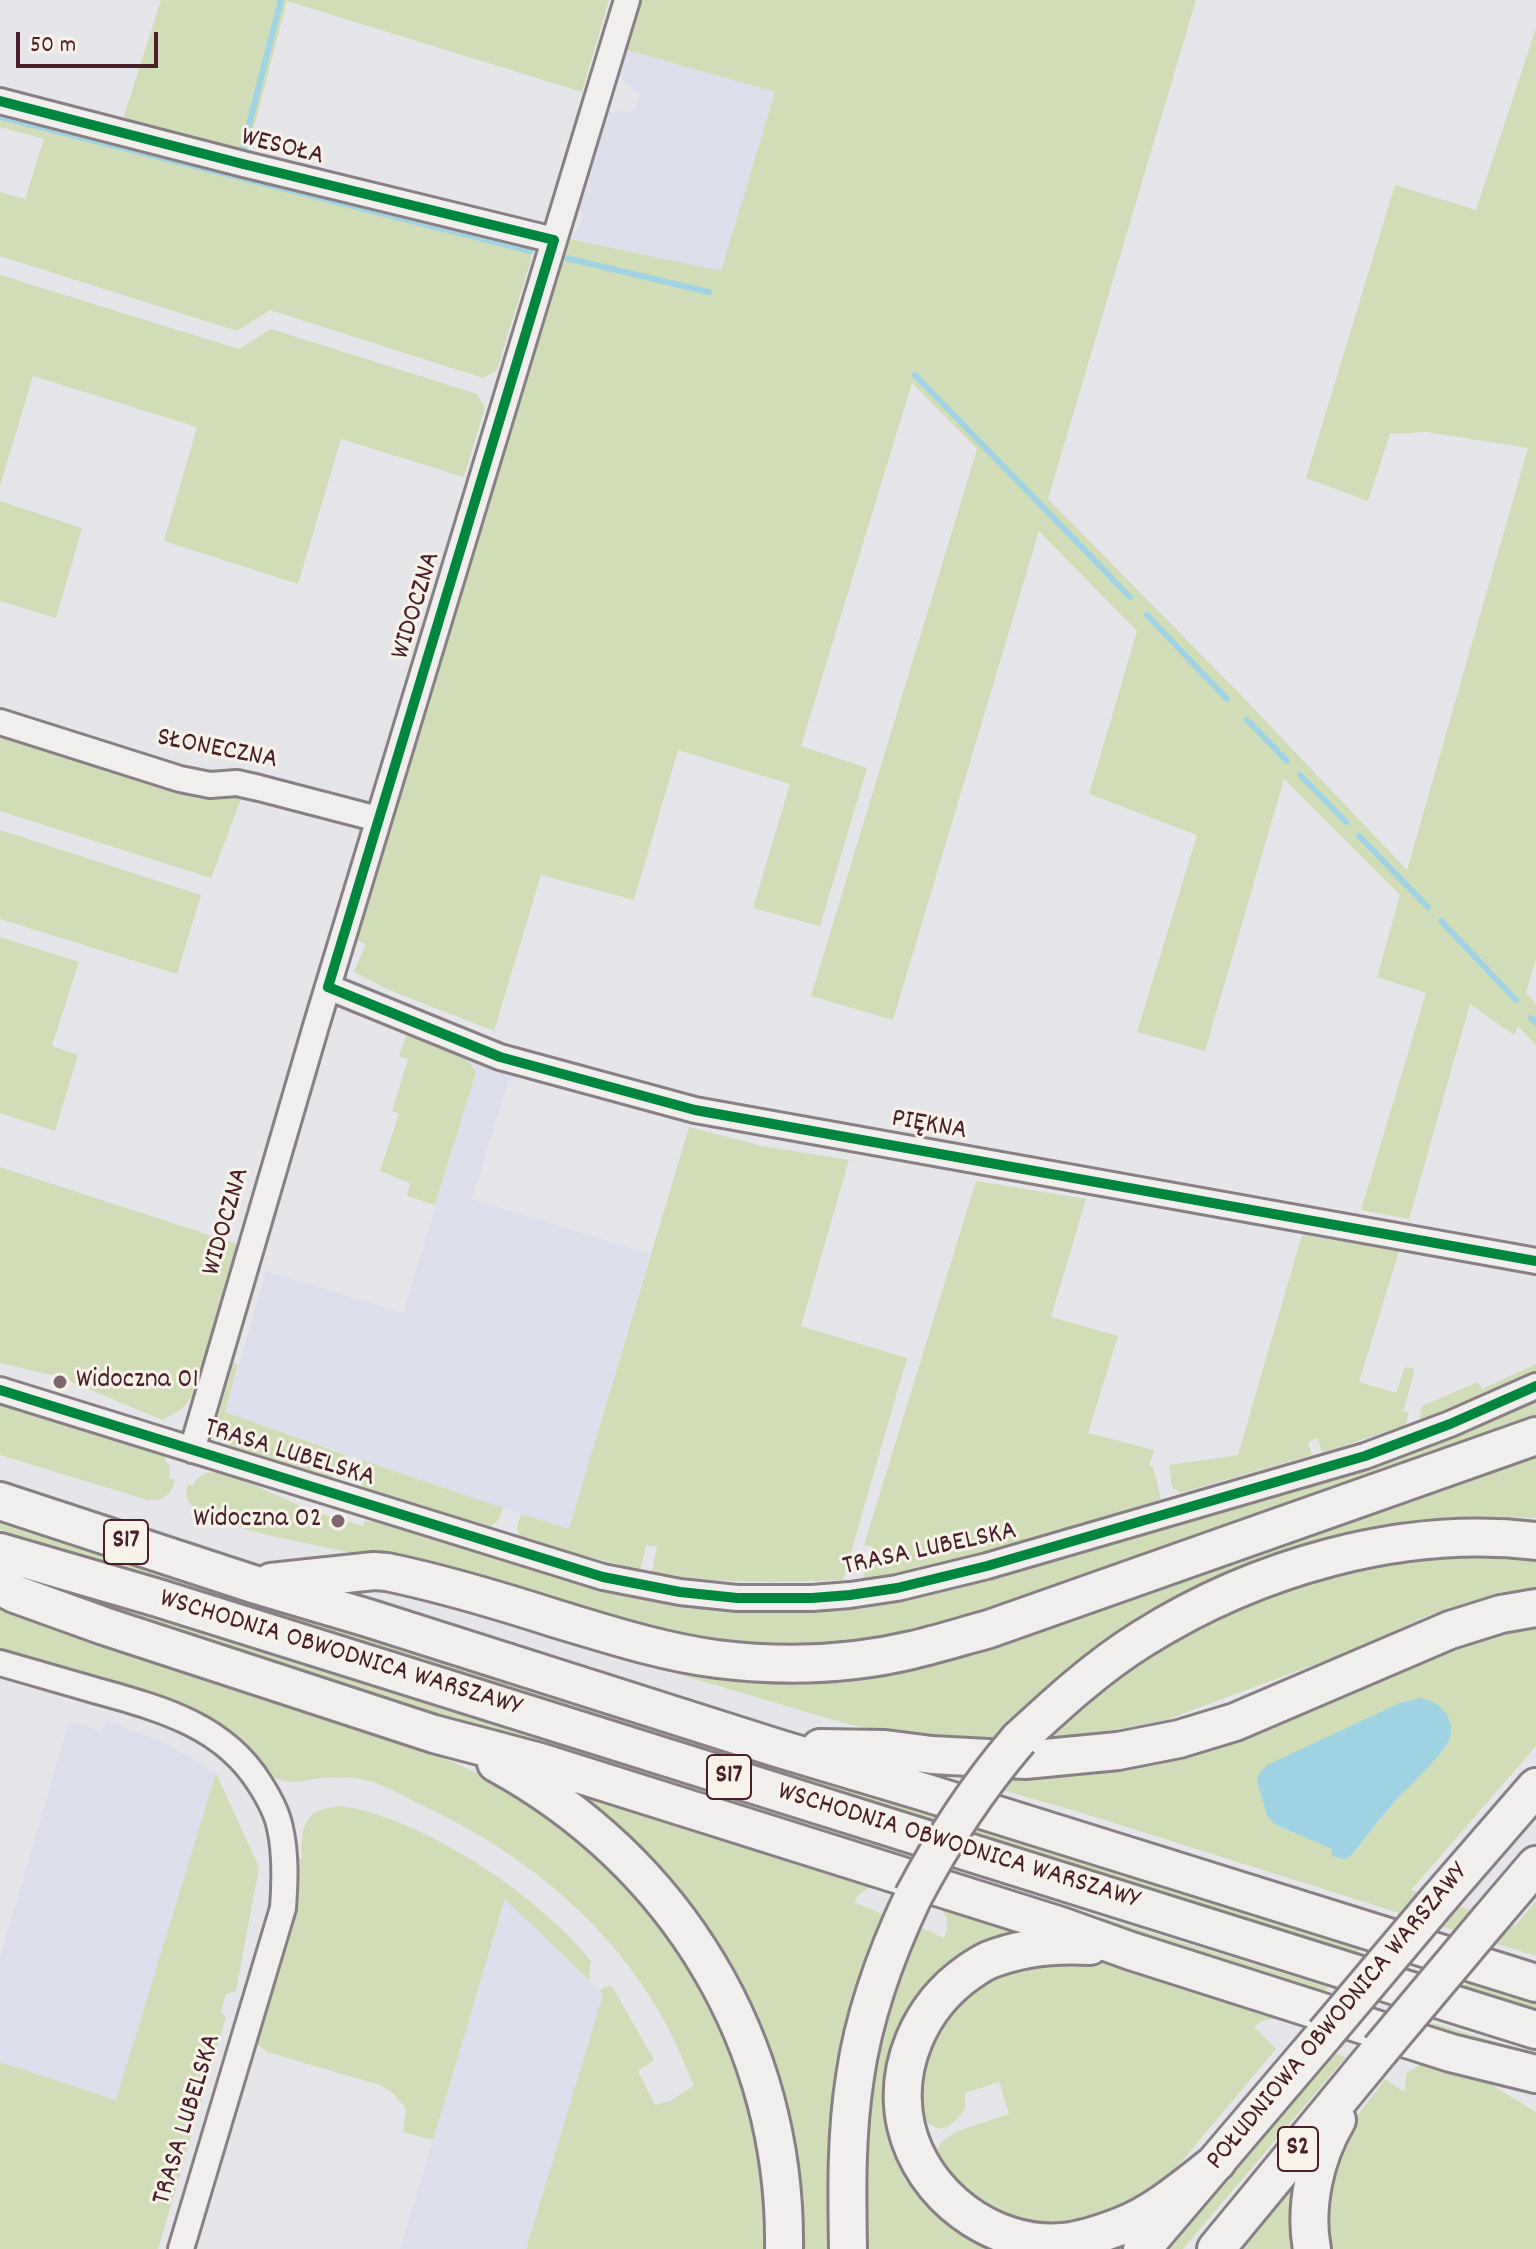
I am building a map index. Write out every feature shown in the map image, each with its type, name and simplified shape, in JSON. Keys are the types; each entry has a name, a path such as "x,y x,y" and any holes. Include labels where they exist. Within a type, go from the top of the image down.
{"highway":[{"path":"253,1584 387,1572 473,1593 657,1648 716,1659 782,1664 837,1661 910,1651 989,1629 1536,1436"},
{"name":"WSCHODNIA OBWODNICA WARSZAWY","path":"0,1501 253,1584"},
{"path":"848,2249 849,2130 855,2077 864,2029 886,1958 913,1897 954,1824 985,1779 1019,1739 1092,1674 1141,1640 1197,1607 1264,1578 1329,1557 1397,1544 1462,1538 1536,1541"},
{"name":"WSCHODNIA OBWODNICA WARSZAWY","path":"0,1552 158,1598 1536,2030"},
{"name":"S17","path":"253,1584 1536,1983"},
{"path":"0,1586 104,1626 434,1734 555,1767 1451,2053 1536,2074"},
{"path":"777,1748 885,1749 1025,1760 1118,1751 1179,1739 1235,1722 1450,1630 1501,1614 1536,1608"},
{"path":"434,1734 533,1783 580,1817 621,1853 659,1894 696,1945 724,1993 750,2050 771,2121 781,2181 784,2249"},
{"name":"POŁUDNIOWA OBWODNICA WARSZAWY","path":"1142,2249 1536,1787"},
{"name":"POŁUDNIOWA OBWODNICA WARSZAWY","path":"1216,2249 1536,1865"},
{"path":"1131,1951 1055,1945 1018,1950 986,1961 957,1980 939,1998 921,2024 907,2057 903,2091 906,2124 913,2146 935,2185 962,2211 993,2230 1027,2240 1063,2242 1124,2225 1161,2204 1217,2162"},
{"path":"1312,2249 1310,2202 1317,2168 1333,2126 1380,2050"},
{"path":"1451,2053 1536,2095"}],"street":[{"name":"WIDOCZNA","path":"192,1450 378,819 627,0"},
{"name":"WESOŁA","path":"0,101 554,240"},
{"name":"SŁONECZNA","path":"0,722 180,779 210,785 248,785 378,819"},
{"name":"PIĘKNA","path":"328,987 500,1057 683,1107 768,1125 824,1132 1536,1261"},
{"name":"TRASA LUBELSKA","path":"0,1390 603,1577 708,1595 772,1599 866,1593 942,1579 1365,1456 1414,1439 1536,1386"},
{"name":"TRASA LUBELSKA","path":"0,1663 143,1704 199,1726 225,1744 255,1777 272,1804 280,1827 284,1862 283,1908 181,2249"}],"shaded area":[{"path":"627,50 775,92 721,272 571,238 572,233 578,230 583,214 579,209 609,112 634,111 640,95 619,77"},
{"path":"469,1061 519,1076 508,1082 472,1199 650,1254 569,1529 225,1412 266,1271 403,1313 476,1073"},
{"path":"106,1720 169,1745 216,1773 116,2100 0,2062 0,1958 69,1721 101,1731"},
{"path":"506,1898 603,1995 526,2249 400,2249"}],"green space":[{"path":"161,0 609,0 582,92 287,1 247,154 129,125 124,116"},
{"path":"641,0 1196,0 1048,499 1407,870 1528,448 1427,432 1390,434 1368,501 1306,478 1395,185 1476,210 1536,28 1536,958 1526,993 1536,1004 1536,1045 1518,1026 1514,1035 1470,1004 1409,1219 1361,1210 1426,993 1377,977 1400,895 1284,779 1205,1051 1137,1032 1197,835 1089,794 1137,631 1039,531 893,1020 811,996 977,449 912,383 801,746 867,768 820,926 753,908 790,784 678,750 634,900 541,875 494,1031 387,989 354,972 366,944 353,939 566,238 721,271 775,92 627,50"},
{"path":"0,107 532,245 531,260 497,370 483,378 270,310 237,331 0,256 0,192 25,199 44,139 0,127"},
{"path":"0,275 239,349 271,329 477,394 485,408 464,477 341,439 298,584 164,541 197,427 33,376 0,486"},
{"path":"0,501 82,528 56,618 0,601"},
{"path":"0,738 199,799 243,794 211,878 0,811"},
{"path":"0,830 201,895 177,974 0,919"},
{"path":"0,937 79,962 52,1046 78,1055 55,1131 0,1113"},
{"path":"407,1034 469,1061 476,1073 435,1205 407,1196 410,1183 380,1171 399,1114 392,1111 408,1059 399,1056"},
{"path":"689,1127 762,1146 849,1160 801,1326 907,1358 843,1580 748,1582 676,1576 652,1572 657,1546 646,1546 640,1570 562,1550 521,1537 518,1532 521,1514 569,1529"},
{"path":"0,1167 240,1245 193,1395 182,1409 162,1420 60,1377 0,1363"},
{"path":"976,1181 1086,1199 1051,1317 1118,1336 1088,1433 1154,1450 1149,1466 1153,1467 1161,1499 929,1571 863,1578 872,1546 864,1545"},
{"path":"1302,1235 1399,1251 1359,1382 1396,1393 1405,1367 1415,1369 1403,1412 1409,1411 1406,1425 1322,1453 1318,1438 1308,1442 1312,1455 1180,1493 1172,1487 1169,1465 1238,1455"},
{"path":"233,1364 238,1364 225,1412 346,1455 339,1472 331,1477 233,1447 222,1438 217,1421"},
{"path":"1536,1364 1536,1370 1419,1421 1422,1406 1478,1382 1482,1389"},
{"path":"1536,1397 1536,1425 1289,1515 871,1649 719,1650 403,1564 263,1534 203,1517 188,1501 186,1493 188,1485 192,1486 205,1473 221,1473 335,1518 334,1523 344,1526 346,1521 363,1526 365,1521 398,1522 511,1564 635,1596 714,1609 834,1609 899,1600 1059,1558 1365,1465"},
{"path":"0,1404 163,1456 170,1467 169,1478 175,1480 172,1490 162,1498 148,1500 0,1455"},
{"path":"1536,1445 1536,1518 1473,1518 1405,1524 1338,1536 1278,1555 1099,1647 1043,1693 991,1745 883,1732 844,1723 390,1585 791,1672"},
{"path":"362,1460 503,1508 490,1526 363,1488 358,1477"},
{"path":"0,1518 938,1813 932,1822 0,1530"},
{"path":"1459,1556 1536,1556 1536,1588 1500,1592 1429,1615 1343,1654 1166,1720 1054,1741 1042,1731 1153,1646 1277,1590 1334,1573 1388,1563"},
{"path":"4,1572 910,1856 904,1865 138,1624"},
{"path":"0,1607 82,1638 420,1747 498,1783 575,1834 644,1900 687,1959 725,2031 749,2101 765,2186 767,2249 526,2249 603,1995 600,1991 604,1987 612,1986 654,2060 638,2071 655,2105 670,2101 694,2086 661,2015 616,1950 590,1921 531,1870 465,1827 392,1790 369,1781 349,1778 293,1782 274,1778 225,1731 186,1708 0,1651"},
{"path":"1536,1623 1536,1746 1411,1890 1515,1926 1536,1901 1536,1956 995,1788 1010,1771 1472,1636","holes":["1443,1751 1389,1808 1351,1856 1276,1825 1268,1818"]},
{"path":"216,1773 259,1867 236,1991 226,1994 221,2012 226,2017 158,2249 0,2249 0,2062 116,2100"},
{"path":"551,1777 895,1883 890,1892 871,1886 854,1902 884,1915 859,1975 843,2029 832,2099 830,2249 799,2249 784,2112 614,1825"},
{"path":"341,1806 373,1813 408,1826 478,1864 542,1911 591,1961 589,1980 505,1899 433,2140 403,2132 406,2109 394,2094 380,2085 267,2052 255,2042 294,1904 296,1859 302,1858 304,1828 312,1815"},
{"path":"968,1825 1362,1947 1354,1956 962,1834"},
{"path":"940,1868 1328,1987 1319,1997 935,1877"},
{"path":"933,1900 1059,1932 977,1955 894,2112 1017,2249 860,2249 868,2059 911,1923 944,1938 946,1917"},
{"path":"1096,1960 1126,1964 1477,2076 1536,2112 1536,2249 1323,2249 1319,2196 1348,2128 1385,2079 1404,2092 1407,2073 1421,2064 1279,2019 1264,2021 1254,2027 1276,2049 1177,2167 1136,2202 1100,2221 1041,2231 979,2208 935,2163 936,2154 941,2142 950,2136 1009,2114 999,2082 965,2093 965,2109 949,2126 939,2129 918,2115 918,2075 950,2004 1019,1961"},
{"path":"1470,1980 1536,2000 1536,2012 1461,1989"},
{"path":"1433,2023 1536,2054 1536,2064 1427,2030"},
{"path":"1335,2053 1346,2057 1183,2249 1170,2249"},
{"path":"1301,2170 1289,2206 1292,2249 1236,2249"}],"water":[{"path":"1420,1698 1433,1702 1448,1716 1451,1729 1447,1744 1351,1856 1344,1859 1331,1856 1332,1849 1276,1825 1268,1818 1257,1782 1267,1765 1400,1703"}],"waterway":[{"path":"243,148 281,0"},
{"path":"0,117 531,251"},
{"path":"566,258 709,292"},
{"path":"915,375 1130,597"},
{"path":"1147,615 1227,699"},
{"path":"1247,720 1287,761"},
{"path":"1300,775 1346,822"},
{"path":"1359,836 1428,907"},
{"path":"1441,921 1516,1000"},
{"path":"1531,1018 1536,1023"}],"cycle path":[{"path":"0,101 554,240 328,987 500,1057 695,1110 1536,1261"},
{"path":"0,1390 603,1577 680,1592 737,1598 812,1598 897,1588 987,1566 1365,1456 1450,1424 1536,1386"}],"place":[{"name":"Widoczna 01","path":"60,1382"},
{"name":"Widoczna 02","path":"338,1521"}]}
